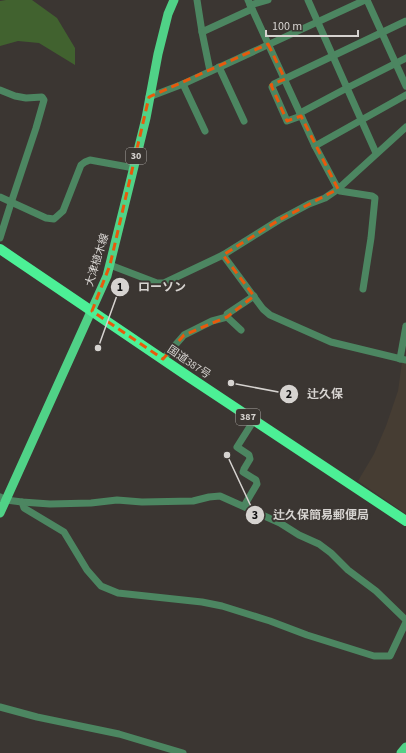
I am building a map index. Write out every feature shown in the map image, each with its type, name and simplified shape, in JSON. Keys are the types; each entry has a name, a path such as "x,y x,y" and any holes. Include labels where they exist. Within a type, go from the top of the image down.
{"highway":[{"name":"国道387号","path":"0,249 406,521"}],"main road":[{"name":"大津植木線","path":"0,513 3,498 92,311 107,276 134,168 163,33 168,14 174,0"},
{"path":"401,753 406,747"}],"street":[{"path":"197,0 210,71"},
{"path":"202,32 250,5 268,0"},
{"path":"308,0 376,153"},
{"path":"150,97 183,84 366,0 406,86"},
{"path":"250,5 315,146 338,189 340,191 372,196 375,198 371,238 363,289"},
{"path":"406,21 284,79 274,84 272,87 287,120 406,58"},
{"path":"220,67 244,121"},
{"path":"183,84 205,131"},
{"path":"0,90 15,96 42,98 44,100 0,238"},
{"path":"315,146 406,95"},
{"path":"110,265 161,284 223,255 279,220 309,204 325,198 338,189 406,127"},
{"path":"0,197 46,218 54,219 63,211 81,166 85,162 90,160 134,168"},
{"path":"223,255 263,309 270,315 331,342 403,359 406,326"},
{"path":"163,359 184,335 212,321 226,317 227,314 254,296"},
{"path":"226,317 241,330"},
{"path":"244,506 257,484 256,480 244,472 244,469 250,459 249,455 237,447 254,420"},
{"path":"3,498 22,502 64,504 117,500 142,502 193,501 220,496 280,523 332,553 348,570 376,590 406,621 390,656 374,656 222,606 202,602 118,593 101,586 87,570 64,532 24,508 22,502"},
{"path":"0,707 37,717 119,734 183,753"}],"highlighted area":[{"path":"268,44 285,79 271,85 287,121 301,116 338,189 279,220 223,255 254,296 227,317 184,335 163,359 92,311 110,265 149,97"}],"shaded area":[{"path":"402,362 406,363 406,514 358,481 374,454 386,426 398,391"}],"green space":[{"path":"32,0 57,18 75,48 75,65 39,43 18,41 0,46 0,1"}],"place":[{"name":"ローソン","path":"98,348"},
{"name":"辻久保","path":"231,383"},
{"name":"辻久保簡易郵便局","path":"227,455"}]}
